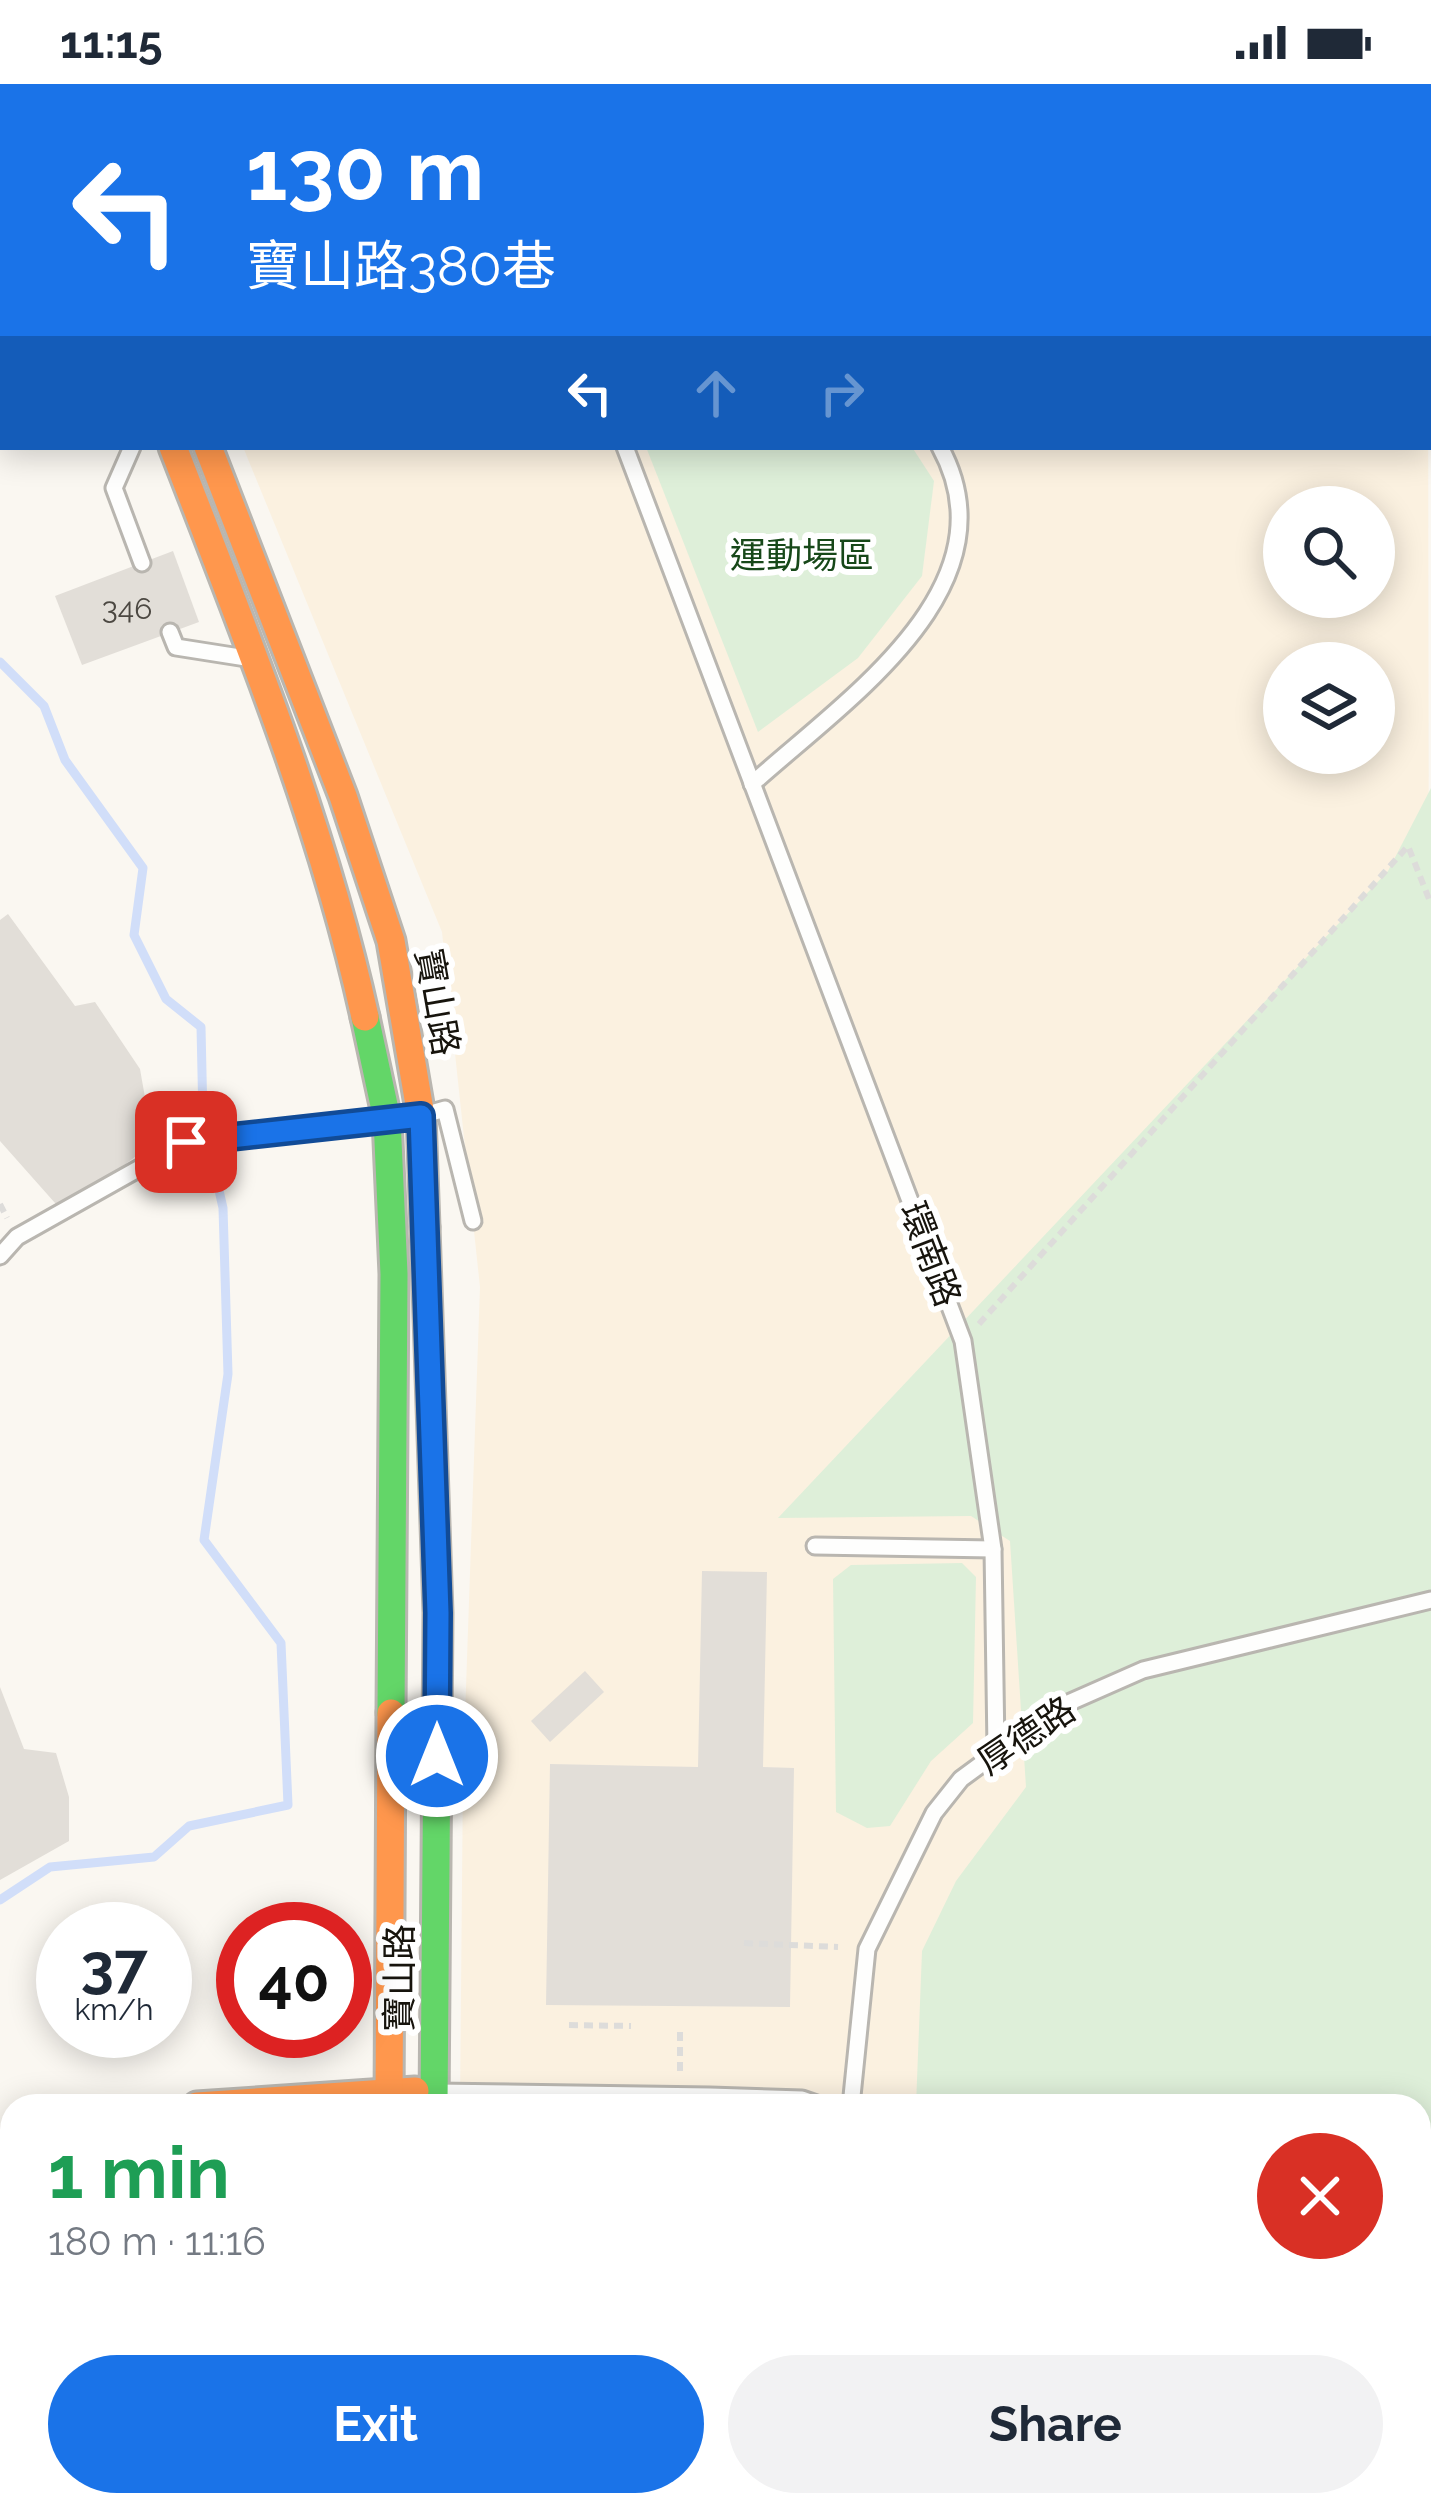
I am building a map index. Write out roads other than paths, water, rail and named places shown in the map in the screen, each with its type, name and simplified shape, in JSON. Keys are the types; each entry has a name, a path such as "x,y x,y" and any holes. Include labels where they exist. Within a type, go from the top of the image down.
{"street":[{"name":"寶山路","path":"174,450 255,659 348,940 387,1119 394,1274 388,2094"},
{"name":"寶山路","path":"209,450 344,796 391,941 421,1116 438,1613 434,2094"},
{"path":"387,1119 421,1116"}],"lane":[{"path":"131,450 114,488 142,563"},
{"name":"環南路","path":"626,450 963,1341 993,1549 996,1749"},
{"path":"752,784 905,646 956,566 960,483 942,450"},
{"path":"170,632 176,647 255,659"},
{"path":"421,1116 445,1109 472,1221"},
{"path":"0,1256 17,1237 186,1142 387,1119"},
{"path":"815,1546 993,1549"},
{"name":"厚德路","path":"852,2094 867,1949 934,1813 996,1749 1059,1706 1143,1670 1431,1600"}],"waterway":[{"path":"0,662 44,706 65,760 143,868 134,935 166,999 201,1027 203,1119 223,1208 228,1374 204,1540 281,1643 288,1805 189,1826 154,1857 50,1867 0,1900"}],"park label":[{"name":"運動場區","path":"802,555"}]}
